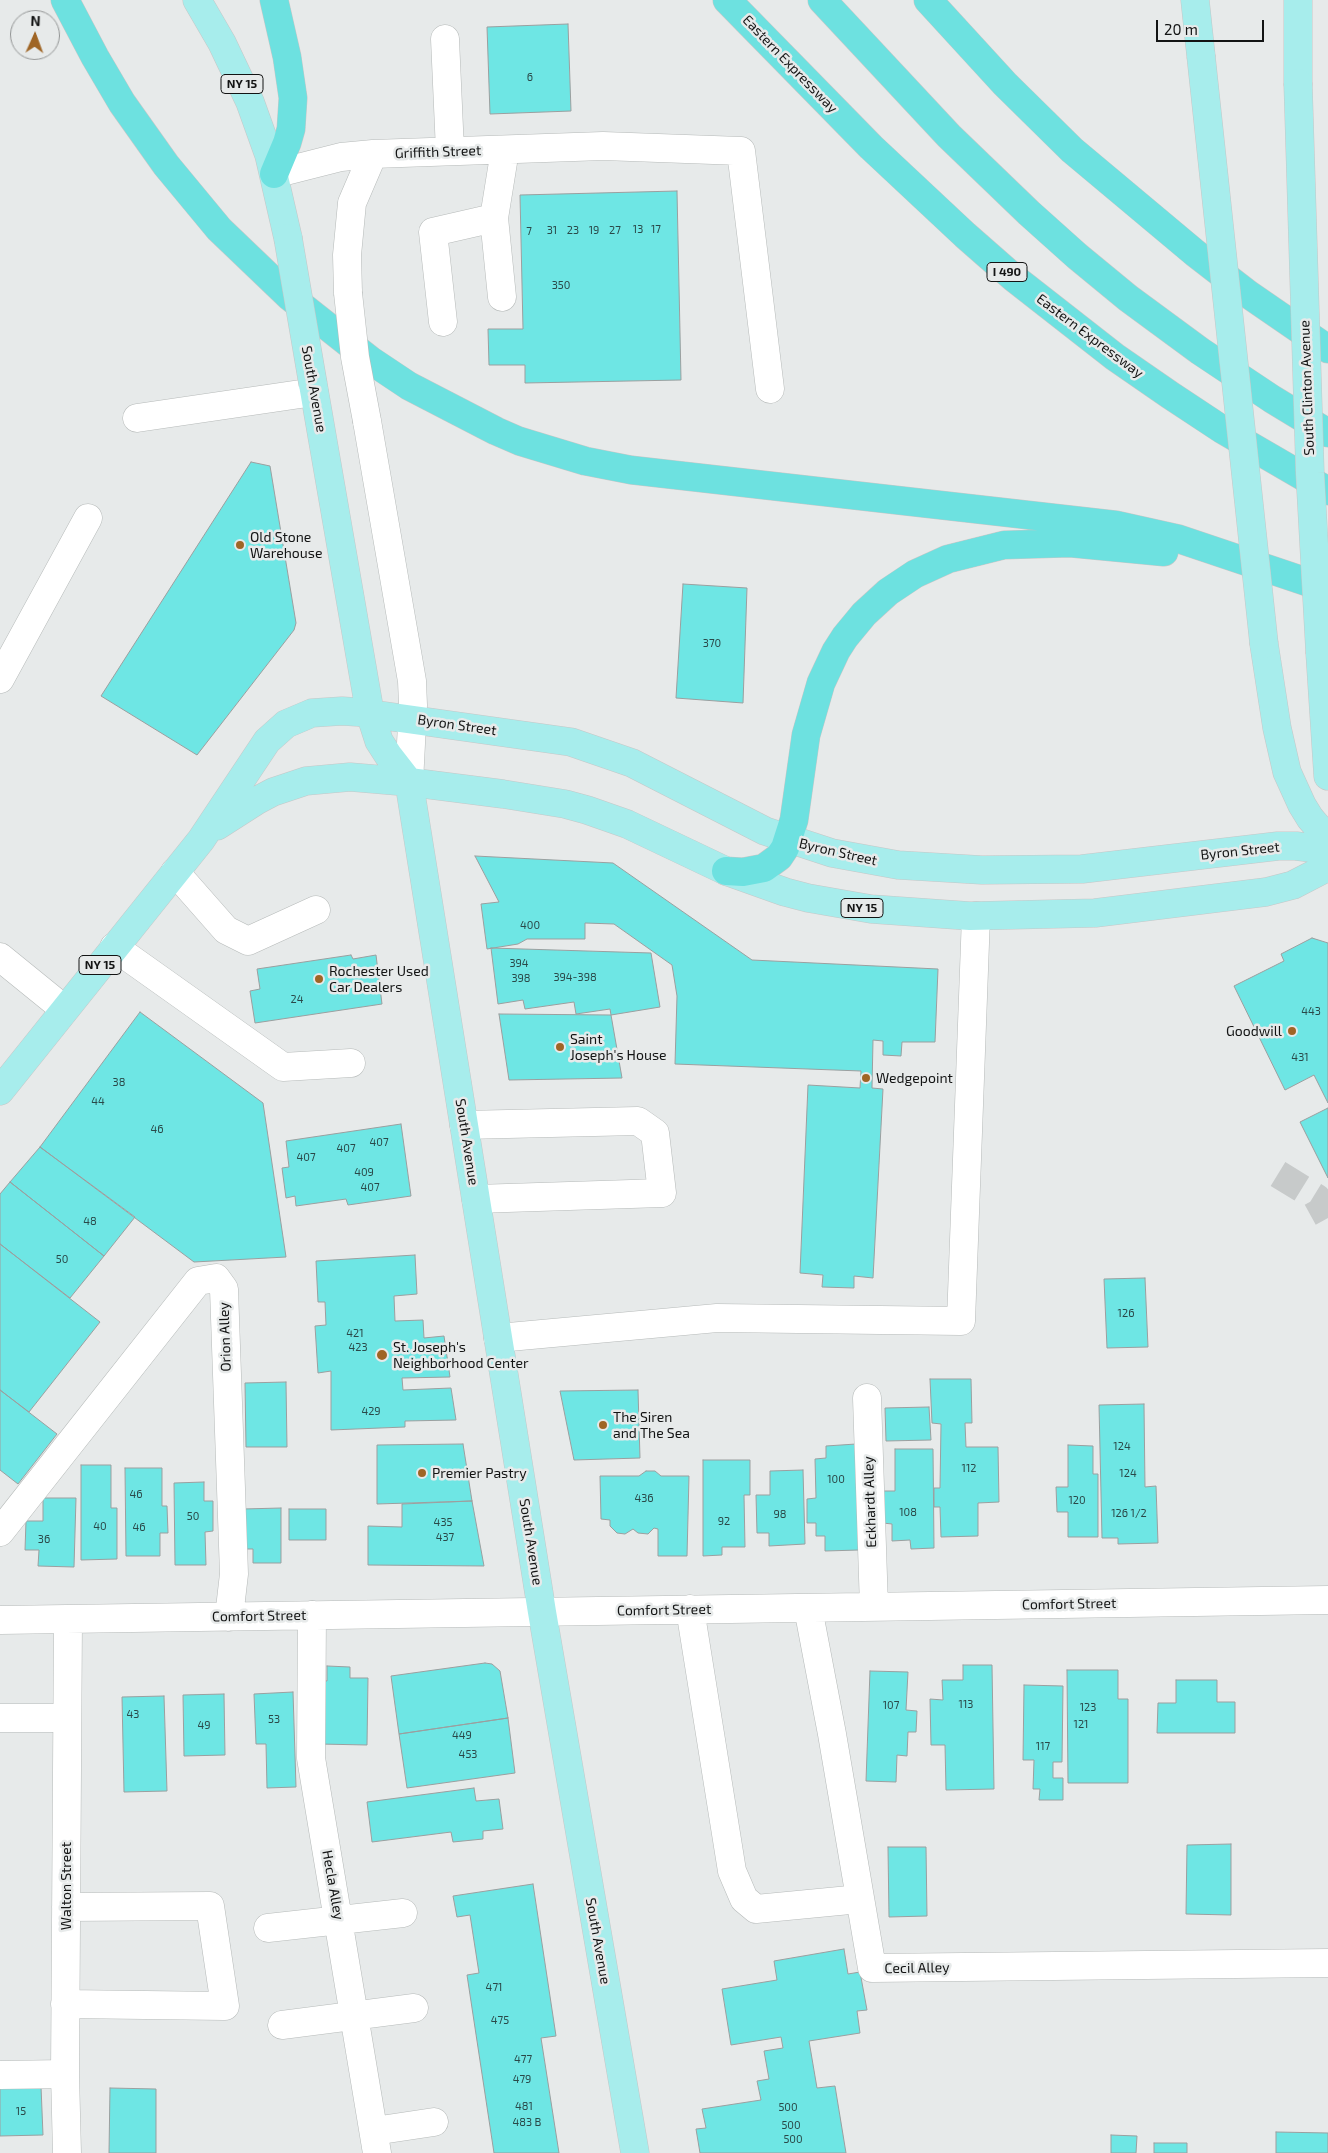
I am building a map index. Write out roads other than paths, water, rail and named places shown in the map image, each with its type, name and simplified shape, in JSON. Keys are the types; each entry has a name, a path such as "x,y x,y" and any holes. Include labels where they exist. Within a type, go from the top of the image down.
{"highway":[{"path":"65,0 122,103 166,165 220,229 290,296 364,355 409,386 474,421 519,441 585,461 631,470 1096,522 1179,539 1328,589"},
{"path":"274,0 287,57 293,98 287,143 274,174"},
{"name":"Eastern Expressway","path":"728,0 871,147 965,235 1021,284 1115,357 1170,395 1224,430 1328,491"},
{"path":"822,0 949,136 1015,201 1077,256 1192,346 1247,383 1328,433"},
{"path":"928,0 999,77 1072,150 1195,253 1248,294 1328,349"},
{"path":"726,871 743,872 764,868 779,857 788,839 798,803 808,726 828,666 836,650 864,614 888,592 914,574 948,559 971,552 1004,545 1045,542 1129,547 1186,554 1276,571"}],"main road":[{"name":"South Avenue","path":"197,0 222,43 245,89 263,136 274,174 288,238 370,714 377,734 388,755 409,782 542,1612 635,2153"},
{"path":"1195,0 1264,644 1277,728 1287,772 1302,805 1310,818 1328,839"},
{"name":"South Clinton Avenue","path":"1298,0 1298,82 1310,473 1320,652 1326,694 1328,776"},
{"name":"NY 15","path":"0,1091 201,840 267,741 281,728 312,713 342,711 370,714"},
{"name":"Byron Street","path":"370,714 551,738 590,747 632,763 743,821 832,854 876,862 919,867 982,870 1056,870 1114,866 1278,846 1328,850"},
{"name":"NY 15","path":"201,840 240,810 273,792 306,782 336,777 409,782 503,794 572,806 627,824 726,871 785,892 837,904 872,909 976,916 1095,913 1266,892 1294,885 1328,867"}],"street":[{"path":"445,39 450,151"},
{"name":"Griffith Street","path":"274,174 340,158 373,154 603,146 740,151 770,389"},
{"path":"502,297 494,218 505,150"},
{"name":"South Avenue","path":"373,154 352,203 347,255 348,293 354,349 411,667 413,719 409,782"},
{"path":"443,322 433,232 494,218"},
{"path":"137,418 314,388"},
{"path":"0,679 88,518"},
{"path":"175,872 226,930 248,941 316,910"},
{"path":"498,1338 717,1318 961,1321 976,916"},
{"path":"114,948 283,1067 351,1063"},
{"path":"0,957 64,1009"},
{"path":"464,1125 638,1121 655,1133 662,1193 476,1199"},
{"name":"Orion Alley","path":"0,1532 198,1281 216,1278 224,1289 234,1574 229,1617"},
{"name":"Eckhardt Alley","path":"867,1398 874,1607"},
{"name":"Comfort Street","path":"0,1620 1328,1600"},
{"name":"Cecil Alley","path":"808,1608 832,1734 872,1968 1328,1963"},
{"path":"690,1610 732,1870 744,1899 756,1910 860,1899"},
{"name":"Hecla Alley","path":"312,1615 311,1758 375,2142"},
{"name":"Walton Street","path":"67,2153 65,2074 68,1619"},
{"path":"0,1718 67,1718"},
{"path":"66,1907 210,1906 225,2006 66,2004"},
{"path":"268,1928 403,1913"},
{"path":"282,2024 414,2008"},
{"path":"0,2075 65,2074"},
{"path":"375,2142 434,2122"}],"tunnel":[{"path":"1278,1174 1317,1198 1328,1218"}],"place":[{"name":"Old Stone Warehouse","path":"240,545"},
{"name":"Rochester Used Car Dealers","path":"319,979"},
{"name":"Goodwill","path":"1292,1031"},
{"name":"Saint Joseph's House","path":"560,1047"},
{"name":"Wedgepoint","path":"866,1078"},
{"name":"St. Joseph's Neighborhood Center","path":"382,1355"},
{"name":"The Siren and The Sea","path":"603,1425"},
{"name":"Premier Pastry","path":"422,1473"}]}
